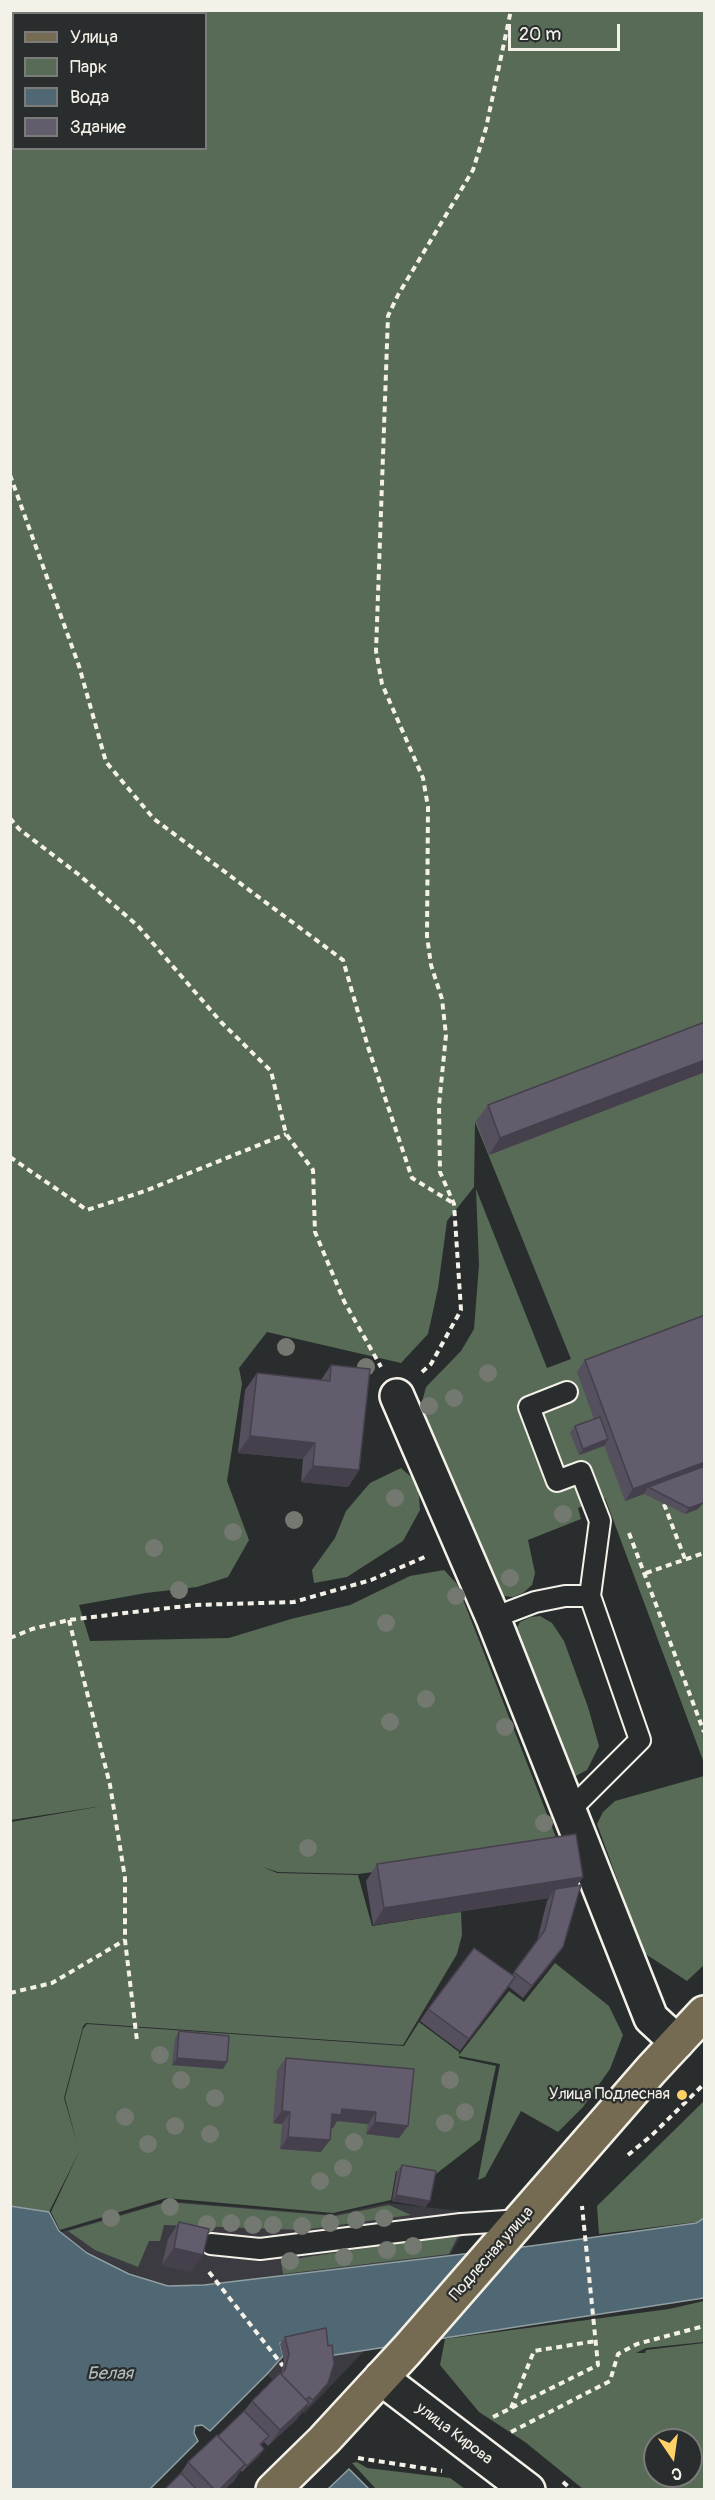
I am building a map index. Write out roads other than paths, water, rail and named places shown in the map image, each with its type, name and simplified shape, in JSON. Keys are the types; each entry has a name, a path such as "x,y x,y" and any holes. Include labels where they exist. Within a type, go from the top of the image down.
{"main road":[{"name":"Подлесная улица","path":"273,2490 336,2448 381,2378 705,2013"}],"street":[{"path":"397,1396 492,1618 651,2018 677,2042"},
{"name":"улица Кирова","path":"381,2378 528,2490"}],"lane":[{"path":"567,1392 529,1407 557,1481 581,1472 600,1521 591,1596 640,1740 568,1812"},
{"path":"492,1618 535,1602 565,1596 591,1596"},
{"path":"211,2244 260,2249 461,2224 516,2226"}],"water":[{"name":"Белая","path":"10,2206 49,2212 59,2231 87,2253 129,2274 168,2286 204,2285 531,2246 696,2223 704,2218 704,2298 328,2356 321,2335 280,2343 283,2356 267,2374 210,2431 202,2425 195,2426 194,2433 198,2441 150,2489 11,2489"},
{"path":"349,2469 369,2489 328,2489"}],"place":[{"name":"Улица Подлесная","path":"682,2095"}]}
